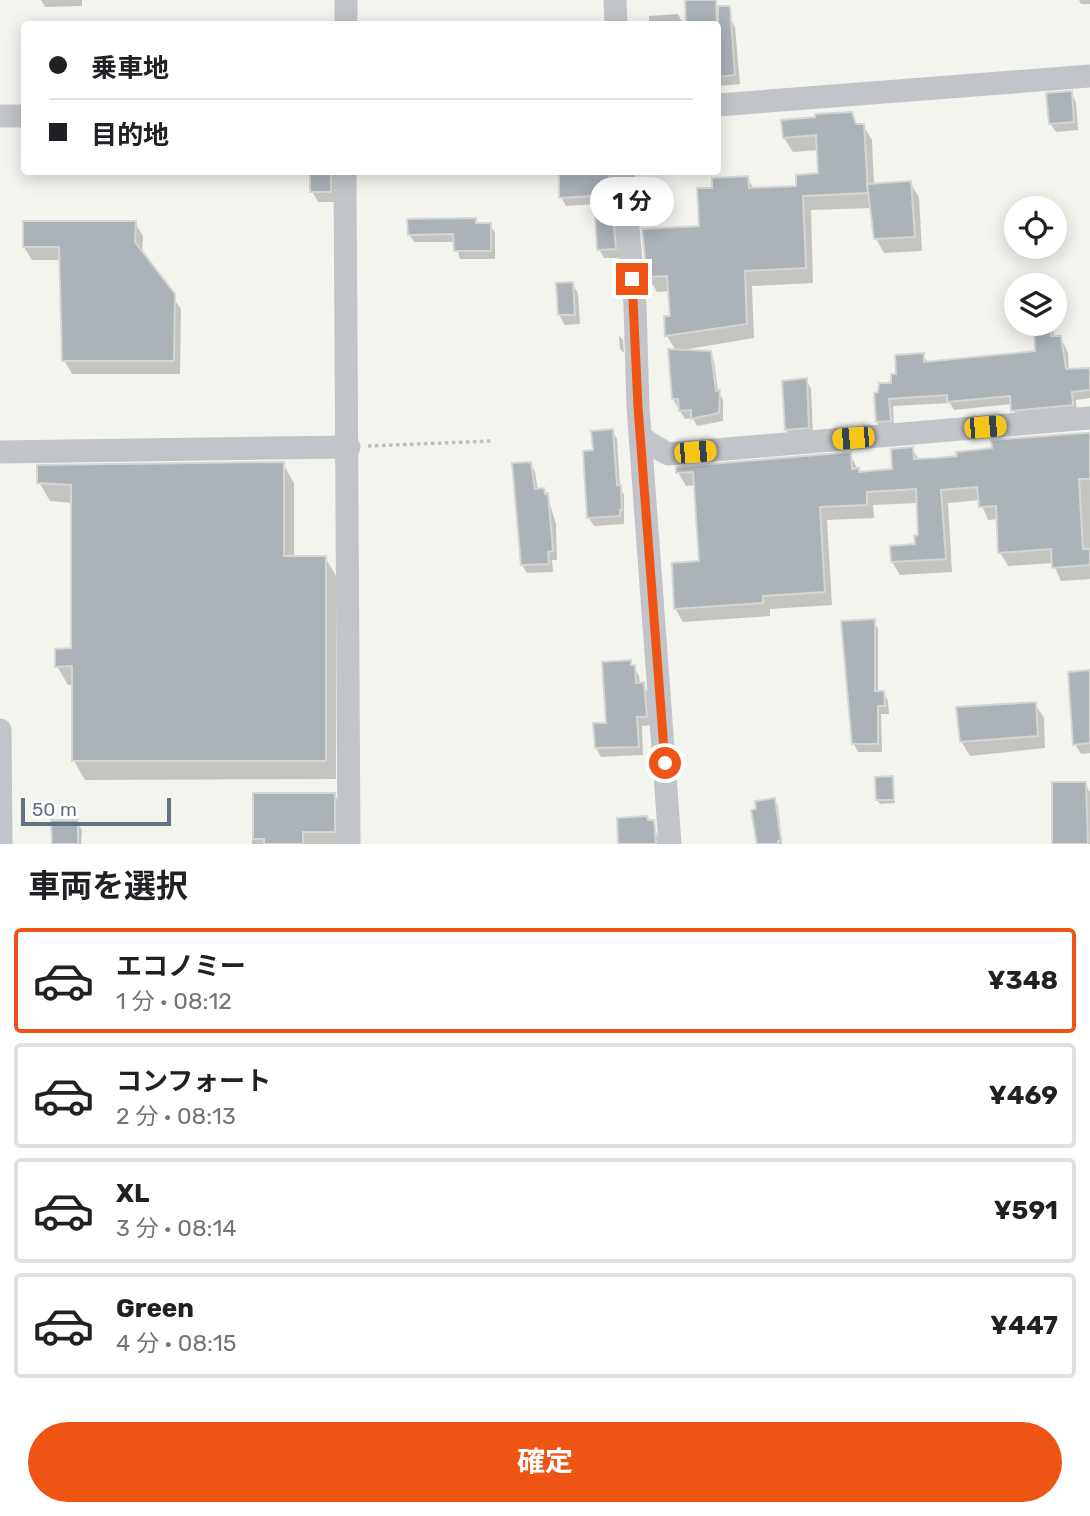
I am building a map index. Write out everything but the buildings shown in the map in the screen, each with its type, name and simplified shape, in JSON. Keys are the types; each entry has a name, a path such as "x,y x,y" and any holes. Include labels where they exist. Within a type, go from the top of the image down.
{"street":[{"path":"346,0 346,21"},
{"path":"615,0 616,21"},
{"path":"721,105 1090,76"},
{"path":"0,116 21,116"},
{"path":"345,175 349,447 349,844"},
{"path":"623,175 670,844"},
{"path":"643,439 668,454 1090,418"},
{"path":"0,452 349,447"},
{"path":"0,730 1,844"}],"path":[{"path":"349,447 491,441"}],"route":[{"path":"632,279 638,407 643,439 665,763"}]}
